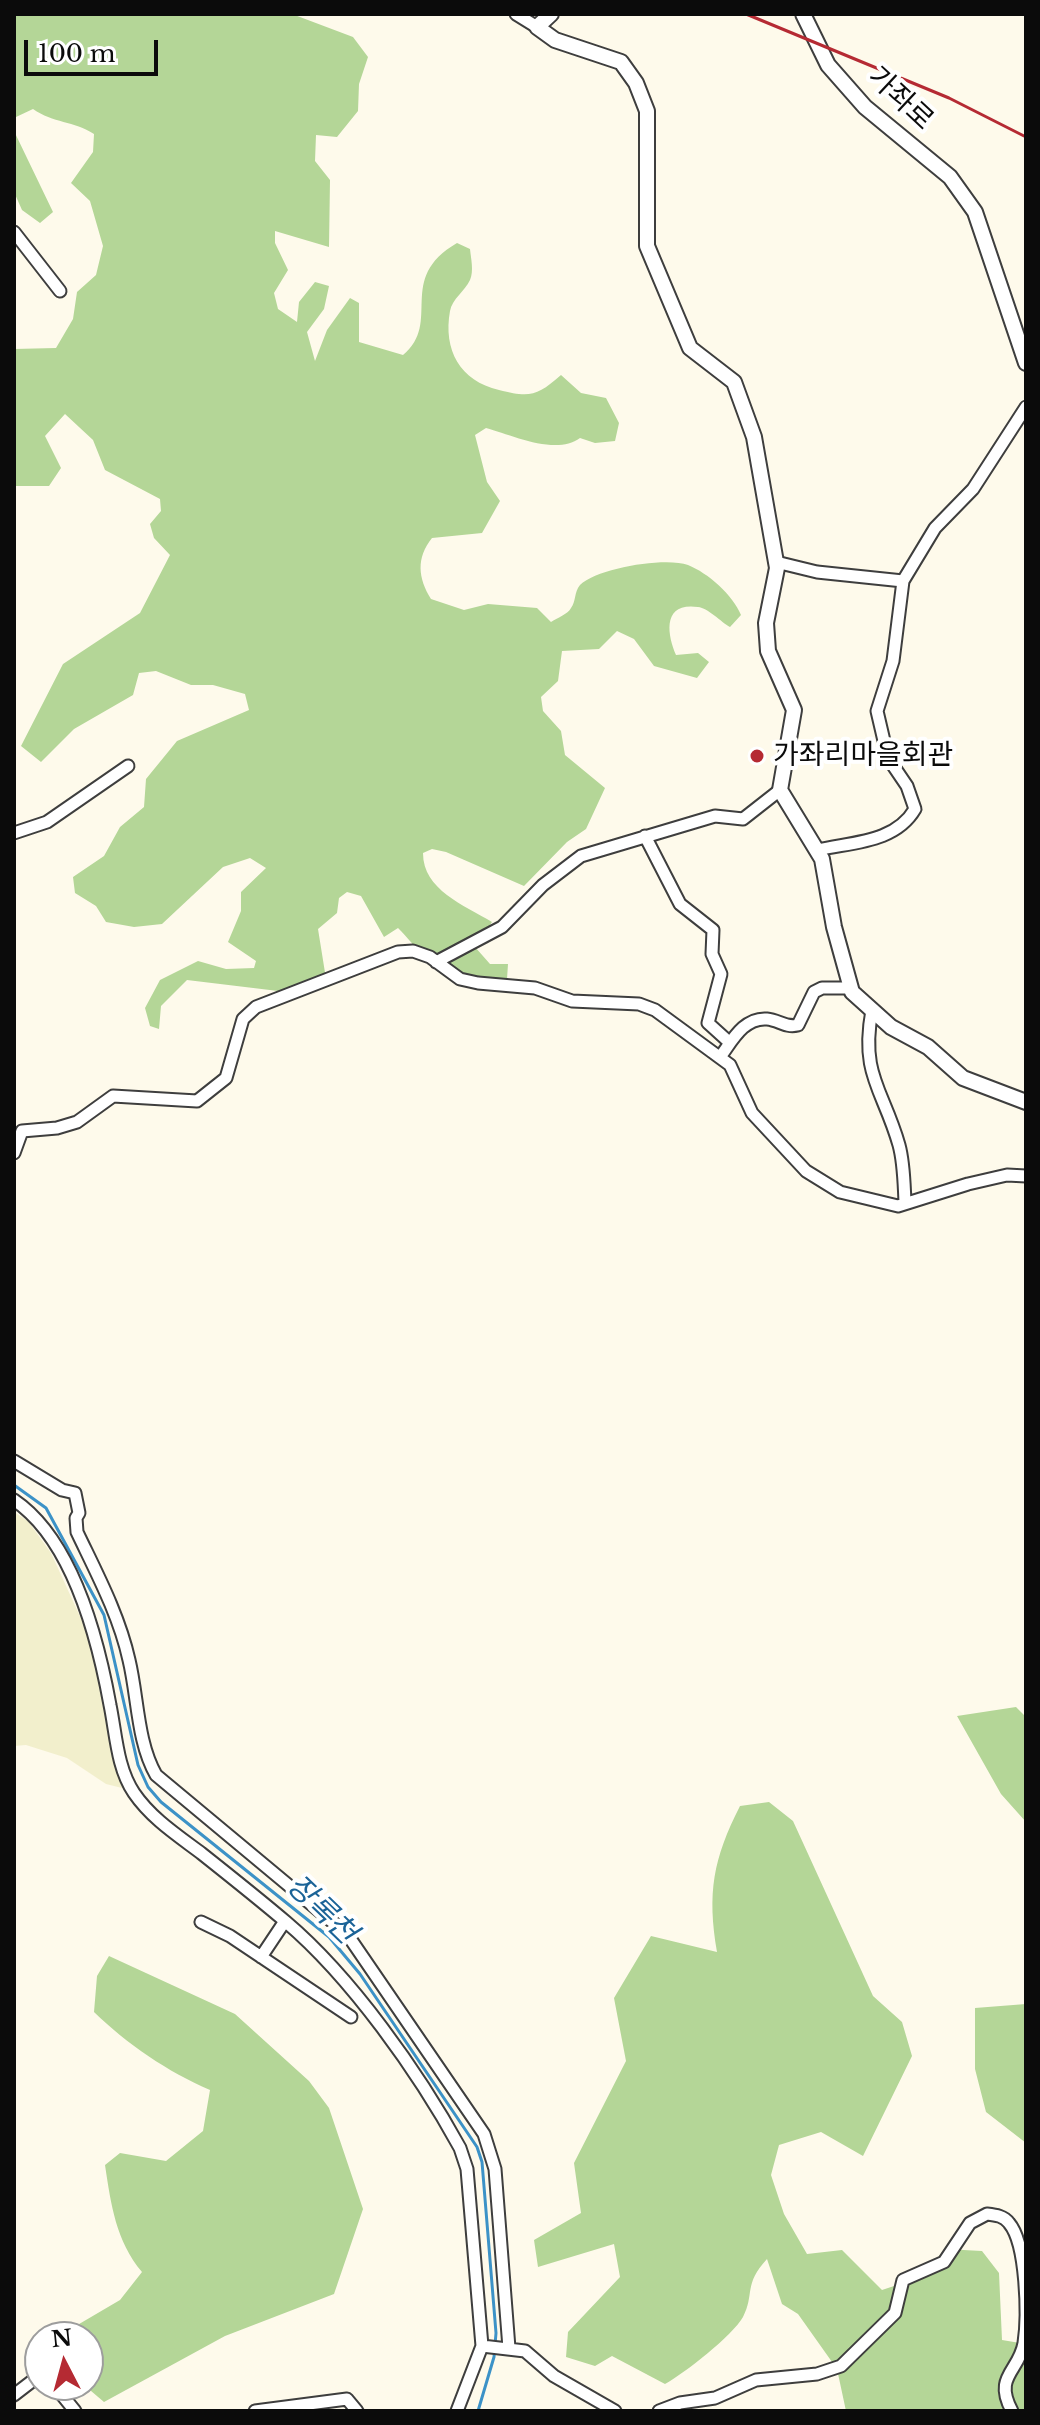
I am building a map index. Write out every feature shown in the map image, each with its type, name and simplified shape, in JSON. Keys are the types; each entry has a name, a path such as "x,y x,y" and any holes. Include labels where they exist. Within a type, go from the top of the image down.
{"street":[{"path":"436,962 502,927 543,885 581,856 715,816 743,819 780,790 794,710 768,651 766,623 776,562 754,437 745,407 734,382 690,348 647,246 647,111 636,83 621,62 555,40 516,14"},
{"path":"537,27 551,14"},
{"name":"가좌로","path":"803,14 828,65 865,107 950,177 975,212 1026,363"},
{"path":"14,232 60,291"},
{"path":"818,850 876,838 908,821 915,809 907,786 888,758 877,711 893,661 903,581 935,528 973,489 1026,407"},
{"path":"776,562 833,574 903,581"},
{"path":"14,833 47,822 128,766"},
{"path":"780,790 818,850 851,988 872,1010 910,1040 928,1047 963,1078 1026,1102"},
{"path":"645,836 680,904 713,930 712,954 721,974 708,1023 729,1042"},
{"path":"14,1153 22,1131 57,1128 77,1122 113,1096 197,1101 226,1078 243,1019 273,999 398,952 413,951 460,979 535,988 572,1001 639,1004 655,1010 720,1057 739,1078 752,1113 806,1171 840,1192 898,1206 1007,1175 1026,1176"},
{"path":"720,1057 729,1042 746,1025 757,1021 798,1025 814,992 822,988 851,988"},
{"path":"872,1010 869,1028 871,1076 900,1147 905,1202"},
{"path":"14,1461 62,1490 75,1493 79,1513 77,1532 117,1618 129,1660 148,1756 156,1775 347,1934 484,2134 495,2169 509,2348"},
{"path":"14,1500 32,1515 50,1539 89,1619 100,1652 121,1764 134,1794 156,1818 285,1921 324,1957 359,1998 460,2148 467,2169 482,2346 457,2411"},
{"path":"261,1957 285,1921"},
{"path":"201,1922 230,1936 351,2017"},
{"path":"659,2411 680,2403 715,2398 756,2380 817,2374 841,2366 895,2313 903,2280 944,2262 970,2223 987,2214 1006,2218 1012,2225 1019,2246 1025,2291 1023,2349 1011,2366 1005,2385 1012,2411"},
{"path":"482,2346 509,2348 531,2355 554,2376 615,2411"},
{"path":"255,2411 347,2399 357,2411"}],"shaded area":[{"path":"14,1512 28,1521 51,1553 88,1634 101,1677 122,1788 106,1784 67,1758 26,1745 14,1746"}],"green space":[{"path":"14,14 292,14 353,37 368,57 359,84 358,111 337,137 316,135 315,161 330,180 329,247 275,231 275,243 288,270 274,293 278,309 297,322 299,302 315,282 329,286 324,309 307,332 315,361 327,330 350,298 359,303 359,342 403,355 420,329 423,286 428,271 439,257 457,243 470,249 472,273 451,307 448,325 452,351 465,371 485,386 526,394 539,391 561,375 581,393 606,398 619,423 615,441 595,443 580,438 570,443 547,445 486,428 475,435 487,482 500,501 482,533 432,538 421,561 421,576 431,599 464,610 488,604 537,608 551,622 570,610 578,588 589,579 616,569 664,562 688,565 711,579 726,592 741,615 730,627 698,607 678,609 673,614 670,629 676,655 698,653 709,662 697,678 654,666 634,639 617,631 599,649 562,651 558,681 541,697 543,711 561,731 565,755 605,788 586,829 567,842 524,886 446,852 432,849 423,853 425,866 437,887 492,922 475,947 490,964 508,964 507,979 495,990 475,988 448,978 398,928 384,937 361,896 347,892 339,898 337,913 318,929 327,985 303,994 187,980 161,1006 159,1029 150,1026 145,1008 160,980 198,961 226,969 254,968 256,961 228,942 241,911 241,892 266,868 250,858 223,867 162,924 134,927 106,922 96,906 75,893 73,877 104,856 120,827 144,807 146,779 177,741 249,710 245,694 213,685 191,685 156,671 139,673 133,695 74,729 41,762 21,746 63,664 140,613 170,555 154,538 150,524 161,511 160,499 105,470 93,440 65,414 45,436 61,468 49,486 14,486 14,349 56,348 73,319 77,292 96,275 103,246 90,201 71,183 93,152 94,134 33,109 16,117 14,131"},
{"path":"14,131 53,212 40,223 22,210 14,192"},
{"path":"1016,1707 1026,1717 1026,1822 1001,1794 957,1716"},
{"path":"769,1802 793,1821 873,1996 902,2022 912,2056 863,2156 821,2132 779,2145 771,2175 784,2214 807,2254 842,2250 882,2290 921,2277 945,2249 982,2251 999,2273 1002,2340 1026,2344 1026,2411 846,2411 837,2369 798,2314 782,2304 767,2259 755,2276 746,2309 737,2325 707,2354 665,2384 612,2356 595,2366 566,2357 568,2332 620,2277 614,2244 538,2267 534,2240 581,2213 574,2163 626,2061 614,1998 651,1936 717,1952 713,1894 718,1860 740,1806"},
{"path":"109,1956 235,2014 309,2081 329,2108 363,2209 334,2294 225,2336 104,2402 104,2321 84,2321 120,2300 142,2272 120,2235 105,2165 120,2153 166,2161 203,2131 210,2090 149,2056 94,2012 97,1976"},
{"path":"1026,2004 1026,2143 986,2112 975,2069 975,2008"}],"waterway":[{"name":"장록천","path":"14,1485 46,1508 104,1615 138,1765 148,1787 161,1802 329,1937 360,1974 477,2147 482,2162 496,2333 494,2357 478,2411"}],"railway":[{"path":"746,14 949,98 1026,137"}],"place":[{"name":"가좌리마을회관","path":"757,756"}]}
